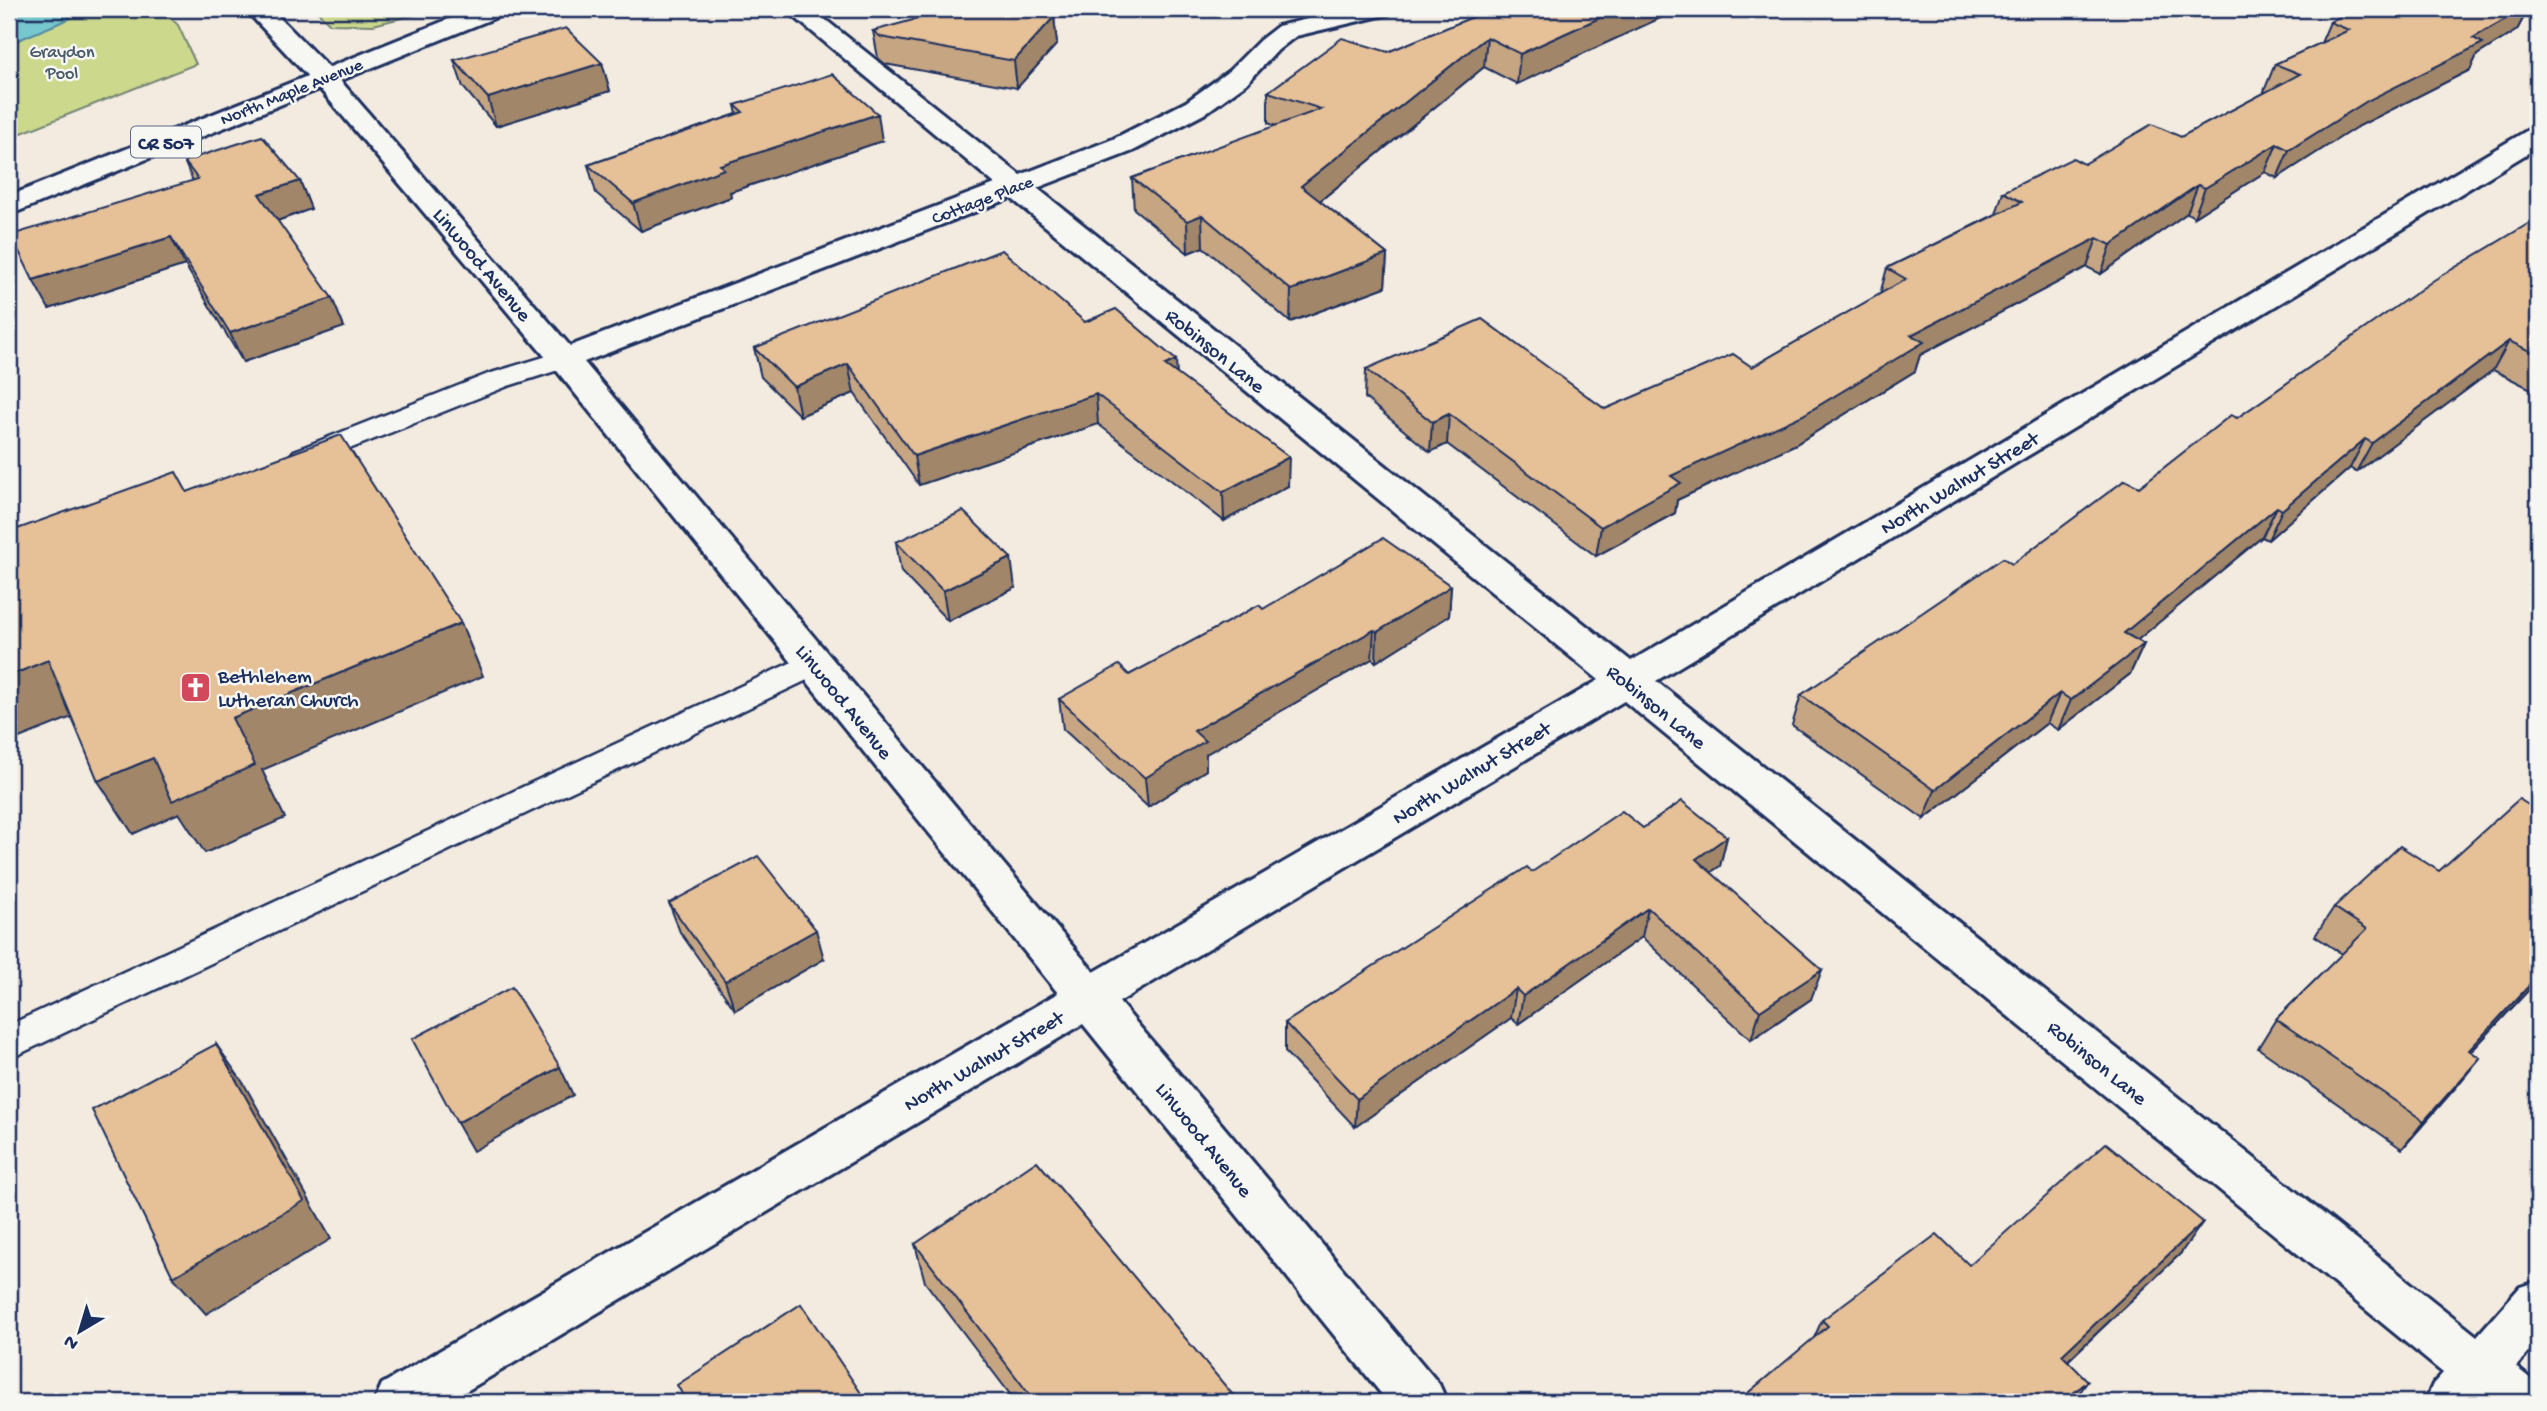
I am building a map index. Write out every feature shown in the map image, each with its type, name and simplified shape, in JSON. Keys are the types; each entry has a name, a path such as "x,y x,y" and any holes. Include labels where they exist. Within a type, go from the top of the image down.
{"street":[{"name":"Linwood Avenue","path":"257,9 323,77 564,359 1421,1402"},
{"name":"North Maple Avenue","path":"9,206 495,9"},
{"name":"Robinson Lane","path":"797,9 1626,681 2466,1387 2519,1402"},
{"name":"Cottage Place","path":"564,359 1123,145 1195,108 1238,77 1269,45 1287,31 1380,9"},
{"name":"North Walnut Street","path":"400,1402 1626,681 2538,136"},
{"path":"2466,1387 2538,1304"}],"lane":[{"path":"279,467 498,380 564,359"},
{"path":"9,1043 814,663"}],"green space":[{"name":"Graydon Pool","path":"9,9 161,9 178,25 196,64 9,138"},
{"path":"315,9 439,9 373,25 330,24"}],"water":[{"name":"Graydon Pool","path":"9,9 63,9 71,18 9,44"}],"building":[{"path":"953,9 1040,9 1054,17 1014,61 881,37 873,31"},
{"path":"1492,9 1619,9 1520,54 1487,37 1301,186 1387,254 1291,290 1202,215 1187,221 1132,178 1321,109 1268,92 1342,38 1388,52"},
{"path":"2353,9 2522,9 2473,38 2483,43 2367,101 2289,150 2277,144 2205,188 2198,185 2111,245 2097,238 1911,335 1924,342 1803,415 1671,476 1681,483 1601,527 1449,414 1432,422 1366,369 1482,319 1605,409 1733,354 1752,367 1906,279 1887,268 2022,202 2003,192 2073,158 2084,164 2152,124 2181,137 2300,74 2275,64 2349,30 2330,22"},
{"path":"566,28 602,63 488,98 454,60"},
{"path":"832,74 878,114 720,165 724,169 633,203 588,165 743,112 735,105"},
{"path":"262,136 300,181 259,194 332,298 230,333 171,237 33,280 11,235 198,179 184,161"},
{"path":"2538,218 2538,355 2509,341 2372,443 2365,439 2282,510 2277,507 2124,633 2144,644 2071,700 2060,693 1935,790 1801,695 2003,558 2012,564 2125,480 2139,487 2231,415 2237,418 2434,280"},
{"path":"1002,250 1085,322 1116,309 1176,360 1165,365 1289,457 1223,492 1096,394 914,456 848,364 794,387 754,348"},
{"path":"341,435 461,623 232,718 255,765 172,801 153,758 98,781 48,660 9,676 9,532 176,472 187,492"},
{"path":"963,511 1011,558 943,591 896,542"},
{"path":"1383,538 1451,586 1377,632 1374,630 1194,731 1205,741 1145,778 1059,699 1119,665 1129,675 1259,605 1263,609"},
{"path":"2519,799 2538,811 2538,976 2469,1050 2480,1058 2424,1121 2276,1019 2367,929 2334,907 2400,846 2439,871"},
{"path":"1682,801 1727,837 1696,859 1822,970 1760,1011 1648,908 1523,996 1516,989 1357,1099 1285,1023 1527,867 1532,872 1622,811 1643,828"},
{"path":"758,856 816,930 725,981 669,903"},
{"path":"512,987 560,1067 457,1123 412,1039"},
{"path":"216,1044 304,1201 173,1277 92,1110"},
{"path":"2106,1143 2203,1222 2062,1355 2088,1381 2062,1402 1737,1402 1828,1326 1822,1320 1937,1234 1969,1265"},
{"path":"1037,1161 1233,1395 1224,1402 1035,1402 915,1244"},
{"path":"801,1304 867,1402 687,1402 677,1385"}],"place":[{"name":"Bethlehem Lutheran Church","path":"195,687"}]}
